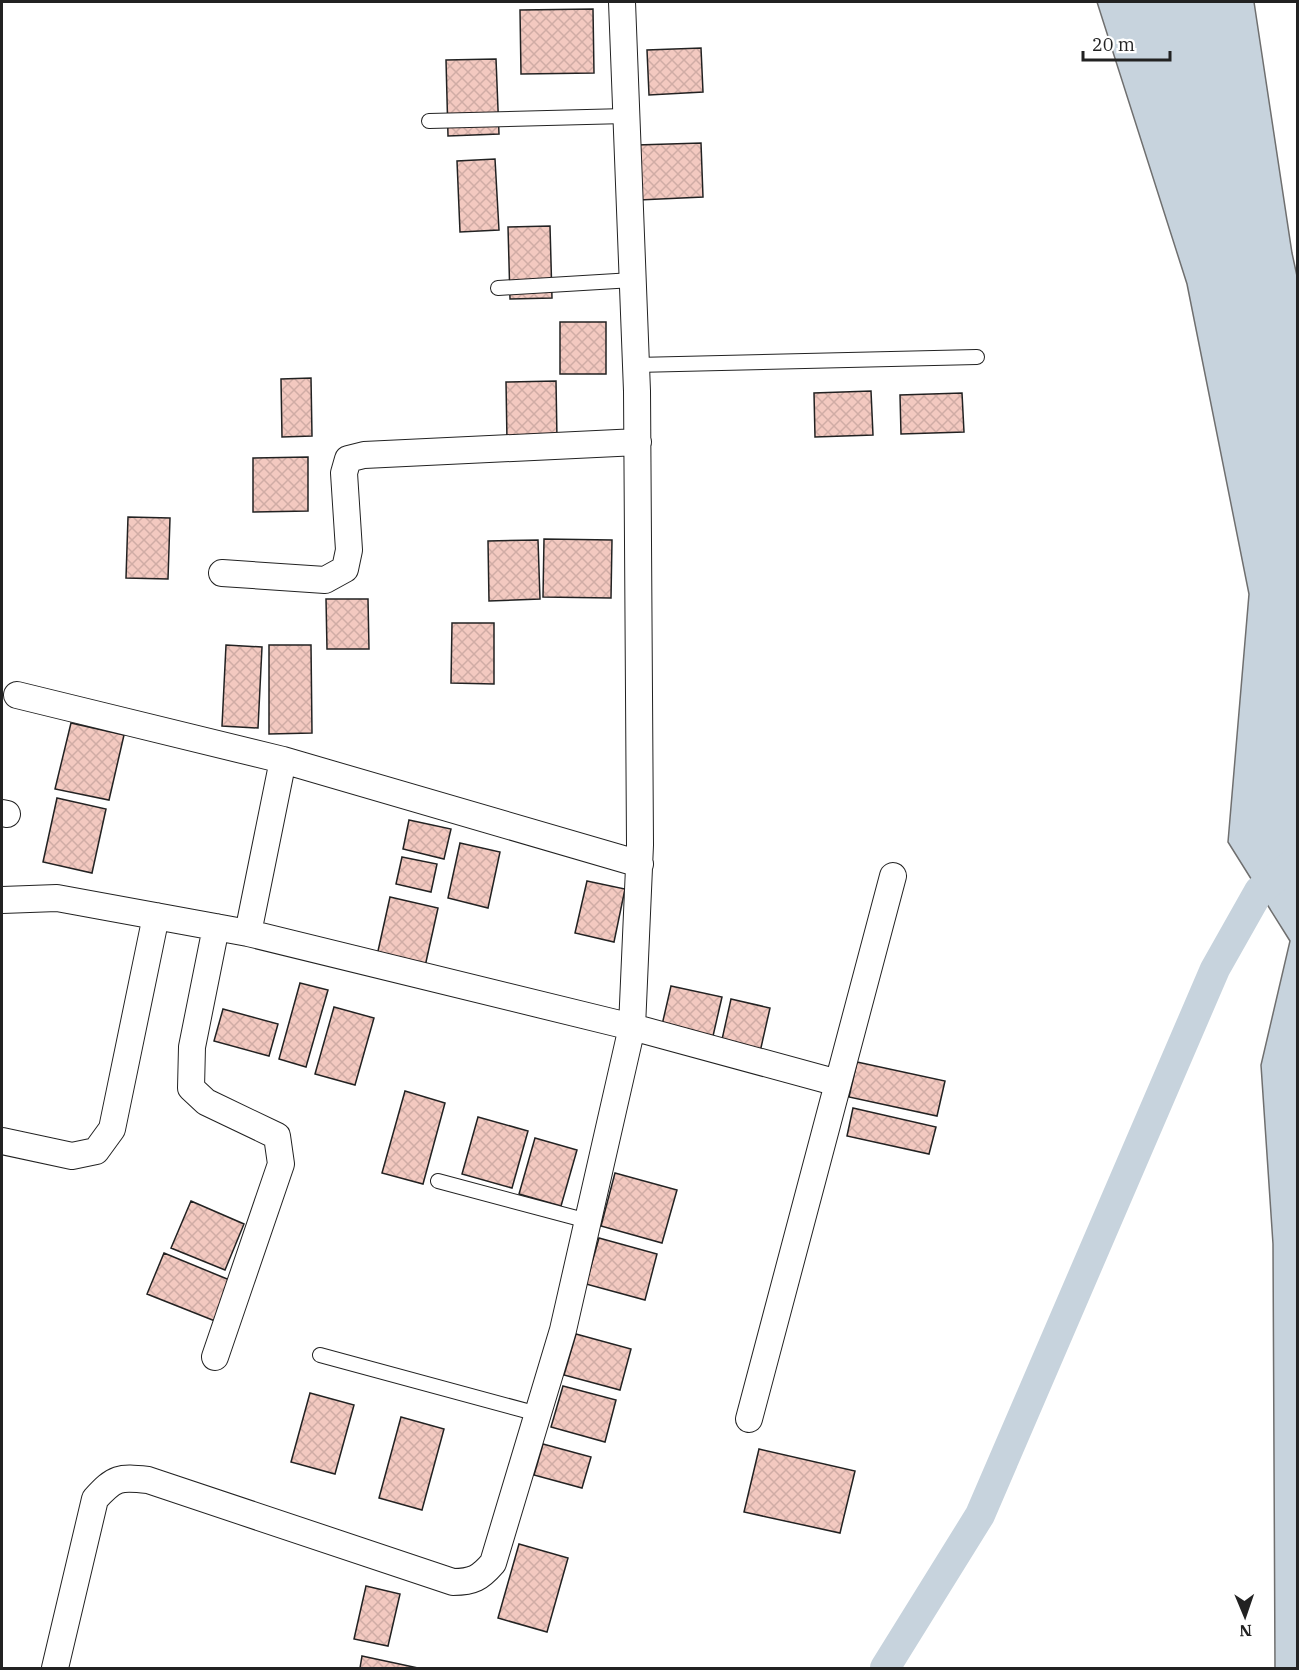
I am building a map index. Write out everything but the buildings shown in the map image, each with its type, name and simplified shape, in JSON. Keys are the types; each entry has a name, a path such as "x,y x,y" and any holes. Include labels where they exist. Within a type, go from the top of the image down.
{"street":[{"path":"55,1668 95,1499 110,1483 125,1478 148,1480 453,1582 468,1582 483,1575 493,1563 563,1330 632,1027 640,864 638,442 622,2"},
{"path":"222,573 325,580 345,569 349,550 344,473 348,459 364,455 638,442"},
{"path":"17,695 283,760 640,864"},
{"path":"248,933 283,760"},
{"path":"749,1419 893,876"},
{"path":"2,900 57,898 248,933 632,1027 838,1083"},
{"path":"2,1141 72,1156 96,1151 112,1129 156,916"},
{"path":"215,1357 281,1164 277,1136 206,1102 191,1088 192,1047 216,927"}],"lane":[{"path":"429,121 626,116"},
{"path":"498,288 633,280"},
{"path":"636,365 977,357"},
{"path":"438,1181 588,1221"},
{"path":"320,1355 538,1414"}],"shaded area":[{"path":"1097,2 1254,2 1297,276 1297,1668 1275,1668 1273,1244 1261,1065 1290,941 1228,842 1249,594 1187,284"}],"waterway":[{"path":"885,1668 980,1515 1215,969 1259,891 1298,860"}]}
